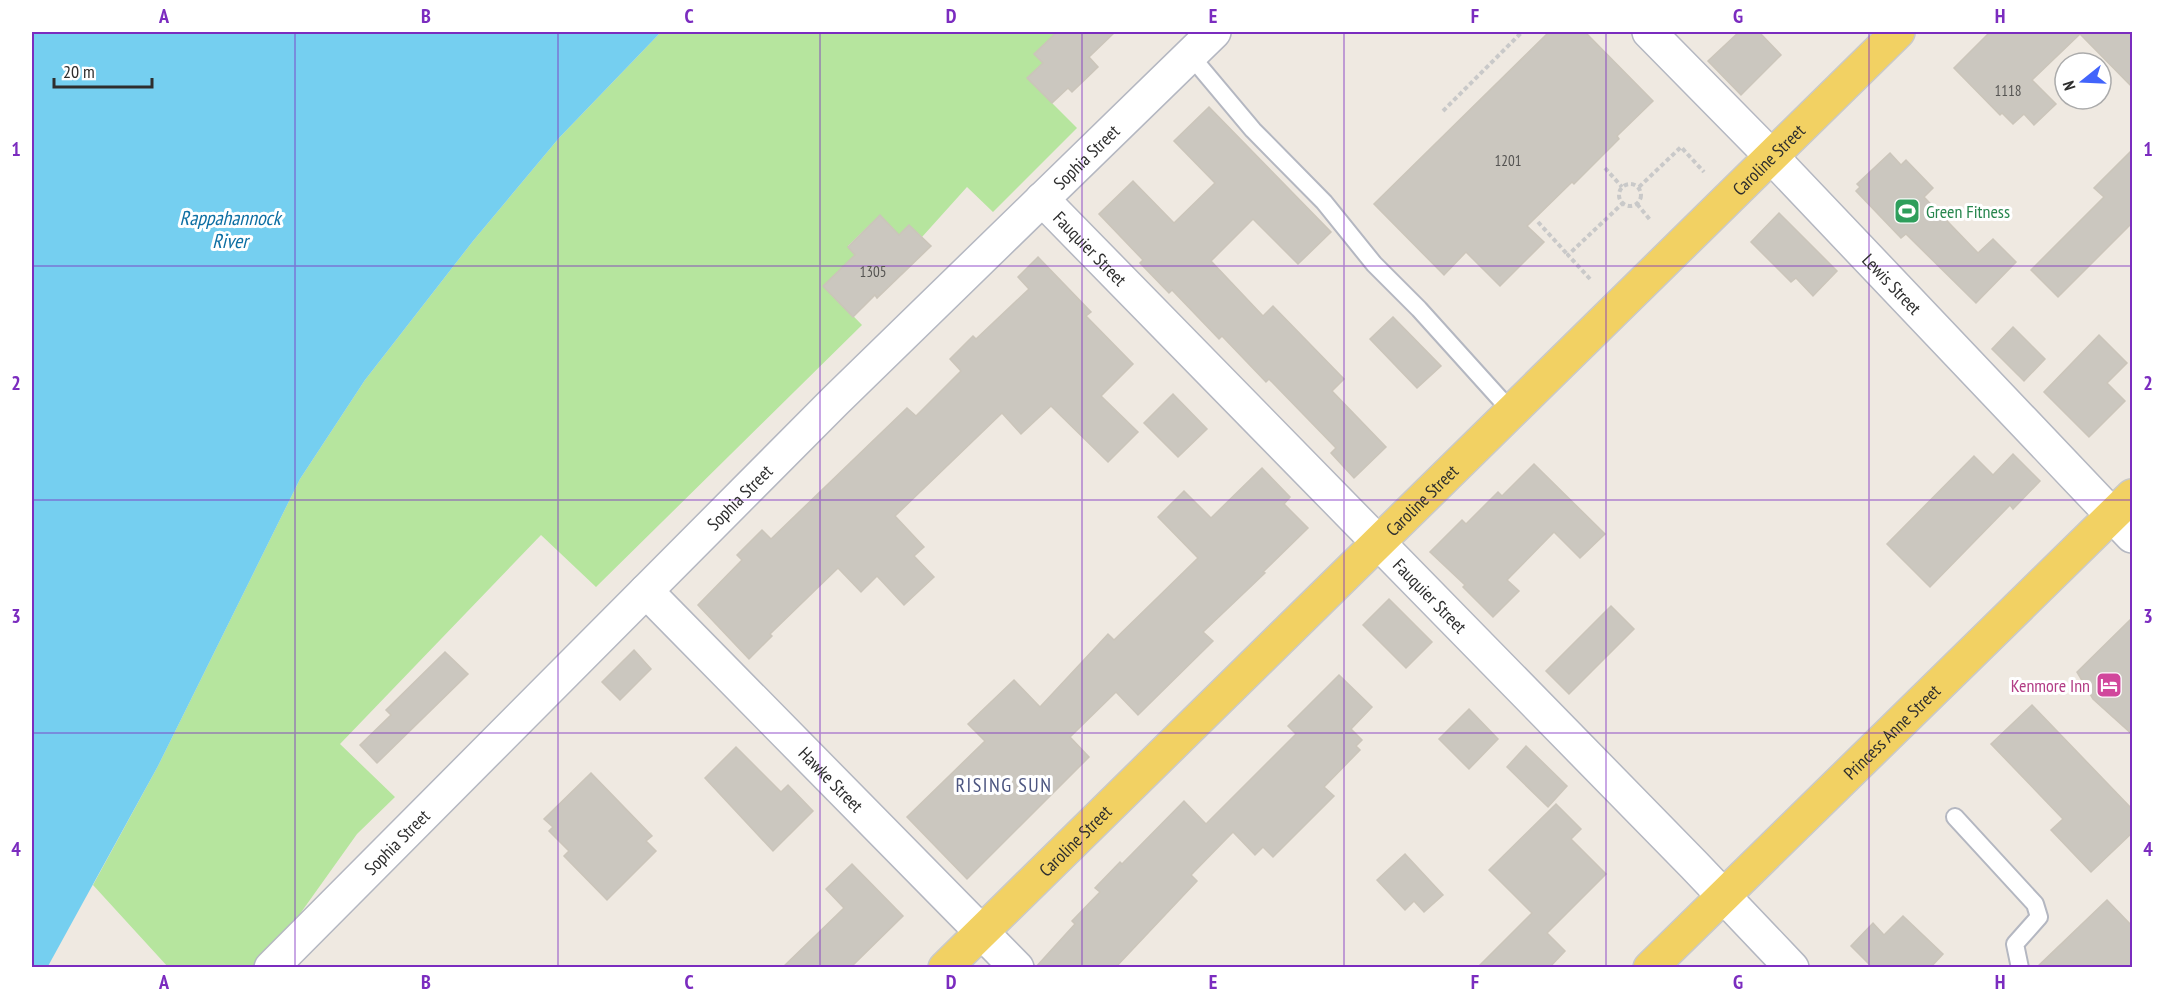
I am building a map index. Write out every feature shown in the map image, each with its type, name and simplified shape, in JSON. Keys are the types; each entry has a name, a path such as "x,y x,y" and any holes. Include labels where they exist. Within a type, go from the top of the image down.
{"main road":[{"name":"Caroline Street","path":"945,968 1898,32"},
{"name":"Princess Anne Street","path":"1650,968 2126,516"}],"street":[{"name":"Sophia Street","path":"271,968 835,401 1214,32"},
{"name":"Lewis Street","path":"1649,32 2126,516"},
{"name":"Fauquier Street","path":"1042,199 1724,896 1781,964"},
{"name":"Hawke Street","path":"645,591 1017,968"}],"lane":[{"path":"1190,56 1253,130 1324,202 1374,264 1419,309 1458,355 1511,411"},
{"path":"1955,817 2036,904 2039,917 2015,944 2020,968"}],"path":[{"path":"1443,111 1522,32"},
{"path":"1639,187 1681,147 1704,172"},
{"path":"1605,168 1622,187"},
{"path":"1629,183 1639,187 1642,195 1636,204 1630,206 1623,203 1619,197 1622,187 1629,183"},
{"path":"1568,255 1623,203"},
{"path":"1636,204 1651,221"},
{"path":"1539,222 1590,279"}],"green space":[{"path":"661,32 1057,32 1034,54 1043,63 1027,78 1077,128 993,212 967,187 922,237 909,225 899,235 880,215 848,246 855,255 824,286 862,325 596,587 541,535 340,744 395,797 357,834 262,967 168,967 93,885 158,766 300,479 365,380 473,241 559,138"}],"water":[{"name":"Rappahannock River","path":"32,32 661,32 559,138 473,241 365,380 300,479 158,766 47,968 32,967"}],"building":[{"path":"1057,32 1115,32 1089,57 1098,67 1072,92 1068,88 1052,103 1027,78 1043,63 1034,54"},
{"path":"1549,32 1585,32 1653,101 1617,136 1619,139 1574,184 1572,182 1527,226 1544,242 1500,286 1466,252 1444,275 1374,204"},
{"path":"1739,32 1759,32 1781,55 1741,95 1708,61"},
{"path":"1990,32 2133,32 2133,88 2113,68 2113,51 2097,51 2080,34 2062,51 2053,51 2053,60 2032,80 2053,101 2053,107 2034,125 2024,114 2013,124 2002,113 2000,115 1954,68"},
{"path":"1209,107 1331,232 1298,264 1253,219 1211,261 1263,316 1273,306 1344,379 1332,391 1386,447 1354,478 1331,453 1336,448 1269,379 1266,382 1222,336 1219,339 1172,290 1169,293 1140,263 1143,260 1099,214 1133,181 1174,223 1215,183 1174,141"},
{"path":"2133,149 2133,226 2131,224 2058,297 2031,270 2104,197 2094,188"},
{"path":"1890,153 1901,165 1906,160 1933,188 1924,197 1978,253 1993,239 2016,262 1976,303 1906,234 1901,238 1856,191 1860,187 1857,184"},
{"path":"1779,213 1837,271 1813,296 1796,278 1791,282 1751,242"},
{"path":"880,215 899,235 909,225 931,246 877,298 875,295 853,317 823,286 855,255 848,247"},
{"path":"1038,257 1091,312 1086,316 1133,364 1101,396 1138,432 1108,462 1051,406 1021,434 1002,413 895,516 924,547 914,556 934,577 904,605 877,576 861,592 838,568 770,634 772,636 749,659 698,605 742,560 737,555 762,530 771,539 907,408 916,416 961,371 950,359 973,336 976,339 1029,289 1018,277"},
{"path":"1393,317 1441,366 1417,388 1370,339"},
{"path":"2013,327 2045,359 2024,381 1992,349"},
{"path":"2099,335 2127,363 2107,383 2125,401 2089,437 2044,392"},
{"path":"1173,394 1207,429 1178,457 1144,423"},
{"path":"2013,454 2040,481 2013,509 2010,505 1930,587 1887,544 1974,456 1993,475"},
{"path":"1534,464 1605,534 1580,558 1554,532 1507,580 1519,591 1493,617 1463,587 1465,585 1430,552 1462,520 1466,524 1498,492 1502,496"},
{"path":"1262,468 1290,497 1284,504 1308,528 1203,632 1213,641 1138,715 1116,692 1070,737 1089,757 967,879 907,817 985,741 968,724 1014,680 1040,707 1108,634 1114,640 1198,558 1158,517 1184,491 1211,518"},
{"path":"1389,599 1432,642 1406,668 1363,625"},
{"path":"1611,606 1634,629 1569,694 1546,671"},
{"name":"Kenmore Inn","path":"2133,617 2133,735 2093,699 2077,672"},
{"path":"634,650 651,669 620,700 602,682"},
{"path":"445,652 468,674 377,763 360,745 391,715 386,710"},
{"path":"1339,675 1372,707 1351,729 1362,740 1356,746 1360,750 1324,787 1334,796 1273,857 1263,847 1255,855 1233,832 1191,875 1197,881 1115,968 1035,968 1075,924 1072,921 1100,892 1095,888 1120,862 1122,864 1184,801 1206,824 1296,734 1288,726"},
{"path":"2032,705 2133,810 2133,832 2091,872 2051,830 2063,819 1991,744"},
{"path":"1469,709 1498,739 1469,769 1439,739"},
{"path":"1526,746 1567,786 1548,807 1507,767"},
{"path":"736,747 781,792 788,785 813,811 773,851 705,778"},
{"path":"591,773 652,836 646,841 656,851 607,900 564,856 569,851 549,831 553,827 544,819"},
{"path":"1556,804 1581,829 1571,839 1606,874 1547,933 1565,951 1549,968 1477,968 1532,913 1489,870"},
{"path":"1405,854 1443,895 1424,912 1414,901 1405,910 1377,880"},
{"path":"852,864 903,916 850,968 782,968 844,908 826,889"},
{"path":"2107,900 2133,927 2133,968 2036,968"},
{"path":"1903,916 1943,954 1930,968 1873,968 1851,946 1873,923 1884,935"}],"place":[{"name":"Green Fitness","path":"1907,211"},
{"name":"Kenmore Inn","path":"2109,685"}],"district":[{"name":"RISING SUN","path":"1004,785"}]}
